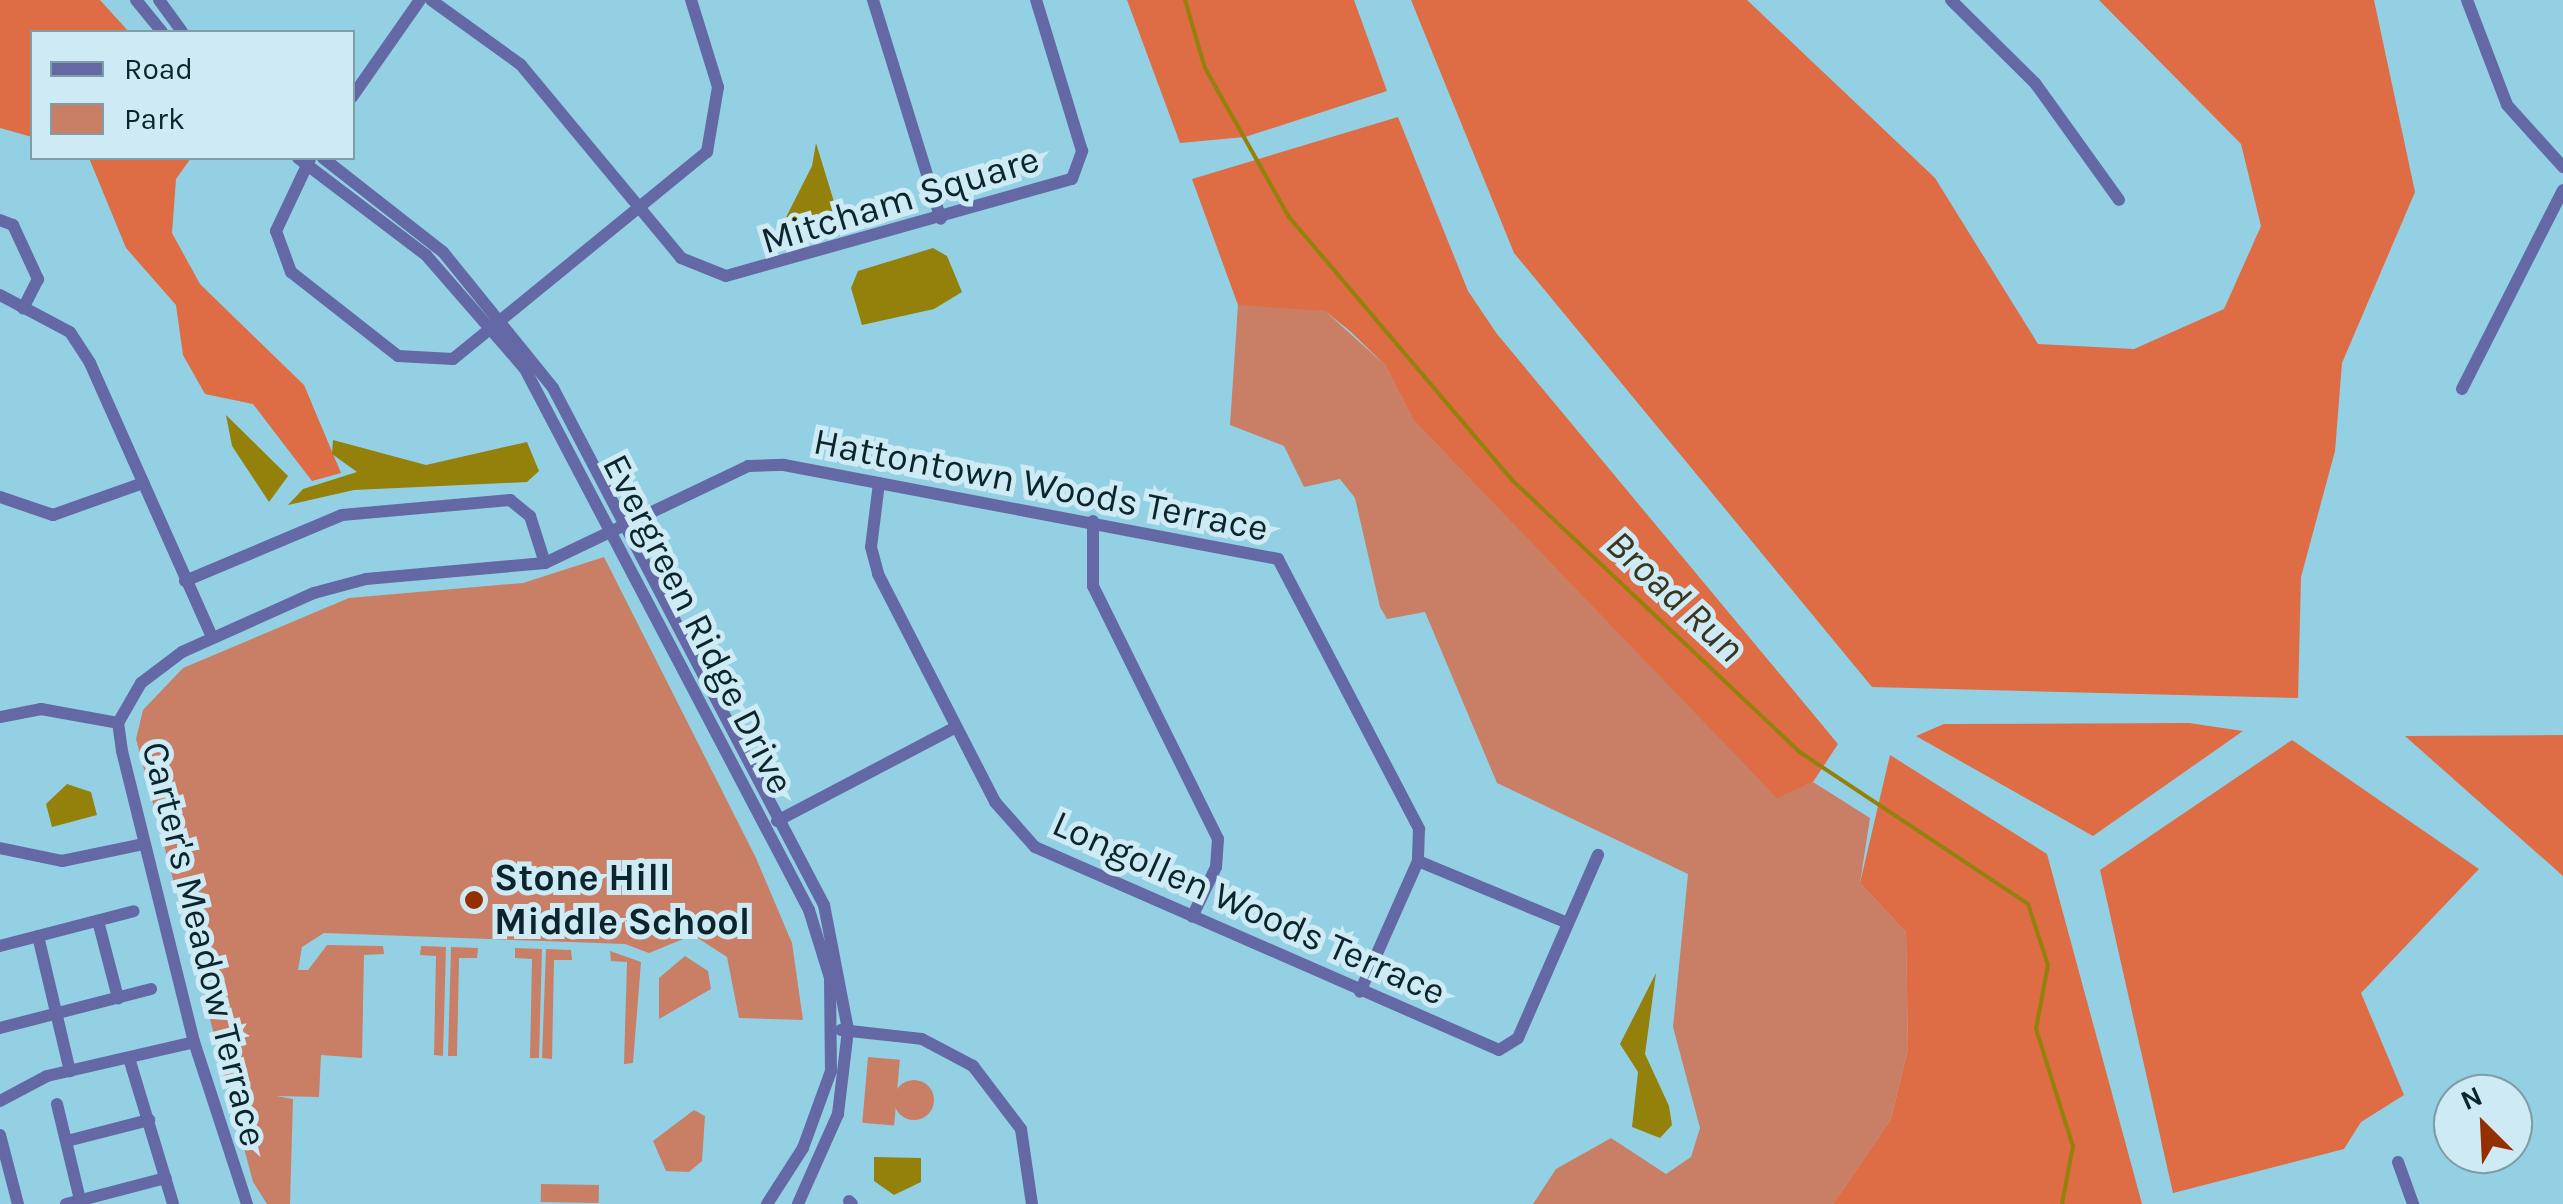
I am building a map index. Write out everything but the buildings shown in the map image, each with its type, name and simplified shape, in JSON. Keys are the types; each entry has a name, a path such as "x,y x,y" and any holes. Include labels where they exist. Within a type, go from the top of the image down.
{"street":[{"path":"136,0 160,30"},
{"path":"159,0 181,30"},
{"path":"355,93 420,0"},
{"name":"Mitcham Square","path":"432,0 520,65 640,213 694,267 726,276 941,220 1080,169 1036,0"},
{"path":"305,160 276,231 291,272 398,356 454,359 501,326 694,167 718,129 718,87 691,0"},
{"path":"873,0 941,220"},
{"path":"1951,0 2034,83 2119,200"},
{"path":"2466,0 2507,105 2563,167"},
{"name":"Evergreen Ridge Drive","path":"305,160 401,232 501,326"},
{"name":"Evergreen Ridge Drive","path":"326,160 443,252 501,326 620,525 775,822 818,928 841,1030 838,1114 798,1204"},
{"path":"2462,390 2563,190"},
{"path":"0,220 13,225 38,279 24,308"},
{"path":"0,295 70,332 143,482 212,638"},
{"name":"Hattontown Woods Terrace","path":"620,525 748,466 879,483 1260,552 1284,565 1412,808 1418,861"},
{"path":"0,497 33,512 75,512 143,482"},
{"name":"Longollen Woods Terrace","path":"879,483 874,565 956,727 1019,836 1360,992 1504,1049 1518,1038 1598,855"},
{"path":"185,581 342,515 510,500 530,516 544,563"},
{"path":"1093,521 1093,586 1218,838 1216,866 1192,917"},
{"name":"Carter's Meadow Terrace","path":"247,1204 194,1042 118,723 158,664 342,584 544,563 620,525"},
{"path":"0,717 40,709 118,723"},
{"path":"775,822 956,727"},
{"path":"0,848 62,861 144,844"},
{"path":"1360,992 1418,861 1568,923"},
{"path":"0,946 134,911"},
{"path":"98,921 118,998"},
{"path":"38,936 70,1071"},
{"path":"0,1028 151,989"},
{"path":"841,1030 922,1040 973,1066 1021,1129 1032,1204"},
{"name":"Evergreen Ridge Drive","path":"768,1204 822,1105 841,1030"},
{"path":"0,1101 70,1071 194,1042"},
{"path":"129,1058 173,1204"},
{"path":"57,1104 81,1202"},
{"path":"67,1141 149,1120"},
{"path":"0,1136 18,1204"},
{"path":"2398,1162 2413,1204"},
{"path":"66,1204 166,1178"}],"green space":[{"path":"1285,304 1325,311 1385,365 1416,423 1777,797 1813,782 1870,818 1860,883 1906,932 1908,1049 1891,1119 1833,1204 1533,1204 1556,1169 1611,1138 1666,1174 1691,1157 1700,1128 1673,1027 1688,874 1497,783 1425,612 1387,619 1380,607 1355,498 1340,479 1304,487 1284,446 1230,425 1238,305"},
{"name":"Stone Hill Middle School","path":"604,557 756,858 792,943 803,1020 739,1018 727,957 693,935 649,953 625,944 324,933 302,947 298,970 308,970 327,945 383,946 384,954 364,955 362,1058 321,1055 319,1097 276,1096 293,1099 290,1204 267,1204 253,1182 136,739 143,710 183,668 349,598 523,583"},
{"path":"421,946 446,947 443,1056 434,1055 436,956 420,955"},
{"path":"451,947 478,948 477,958 459,958 457,1056 448,1056"},
{"path":"515,948 542,949 539,1058 530,1058 532,959 515,958"},
{"path":"546,949 571,950 572,960 554,960 552,1059 542,1058"},
{"path":"610,951 641,962 633,1063 624,1064 627,962 611,961"},
{"path":"685,956 708,971 711,989 659,1019 659,978"},
{"path":"868,1057 900,1060 894,1126 862,1123"},
{"path":"914,1080 928,1086 934,1100 928,1114 914,1120 900,1114 894,1100 900,1086"},
{"path":"694,1110 705,1116 702,1161 689,1172 666,1171 653,1141"},
{"path":"541,1184 599,1185 599,1203 541,1202"}],"shaded area":[{"path":"0,0 100,0 127,30 30,30 30,136 0,128"},
{"path":"1127,0 1354,0 1387,91 1245,137 1180,143"},
{"path":"1411,0 1747,0 1935,178 2038,344 2134,349 2224,309 2261,226 2241,144 2099,0 2374,0 2415,192 2342,363 2335,451 2301,577 2298,698 1872,687 1514,253"},
{"path":"1398,117 1468,291 1497,334 1838,744 1813,782 1777,798 1415,422 1385,365 1351,332 1325,311 1238,305 1192,179"},
{"path":"816,143 839,218 775,239 812,166"},
{"path":"90,160 190,160 176,179 172,233 200,284 304,385 341,473 312,481 253,404 205,394 183,355 176,305 126,248"},
{"path":"933,248 947,256 962,292 934,309 862,325 851,288 858,271"},
{"path":"226,415 288,476 269,502 232,446"},
{"path":"333,440 426,465 527,442 539,471 527,482 354,490 288,505 303,489 357,472 332,454"},
{"path":"2189,723 2243,731 2093,836 1916,736 1944,724"},
{"path":"2563,735 2563,876 2405,736"},
{"path":"2292,740 2479,869 2361,993 2404,1095 2361,1122 2344,1149 2173,1193 2100,870"},
{"path":"1890,755 2047,854 2142,1204 1833,1204 1891,1119 1908,1049 1906,932 1860,883"},
{"path":"67,784 91,792 97,815 52,827 46,804"},
{"path":"1656,973 1645,1054 1669,1106 1672,1125 1660,1138 1632,1127 1638,1072 1620,1044"},
{"path":"874,1157 921,1158 921,1182 894,1195 874,1181"}],"waterway":[{"name":"Broad Run","path":"1185,0 1205,68 1289,217 1512,480 1801,753 2028,904 2048,965 2036,1029 2073,1146 2062,1204"}],"place":[{"name":"Stone Hill Middle School","path":"474,900"}]}
